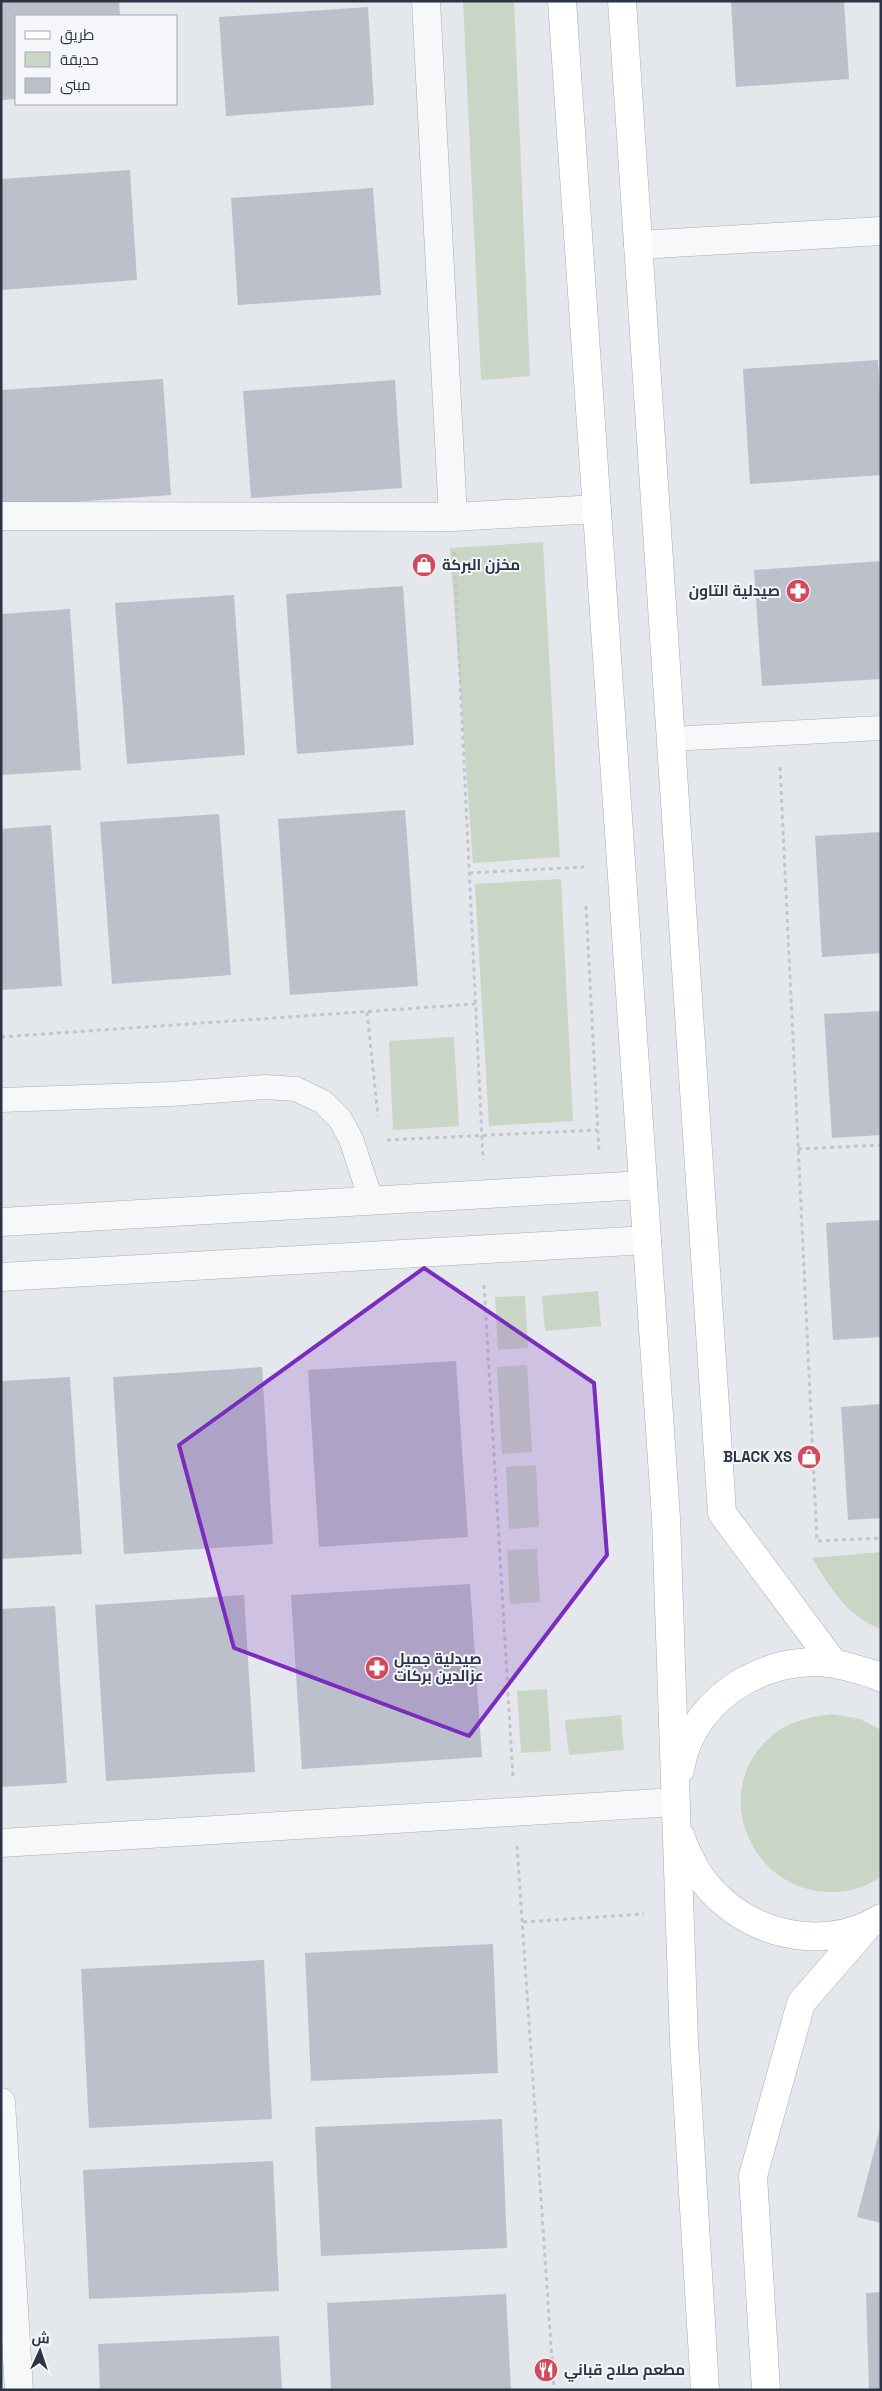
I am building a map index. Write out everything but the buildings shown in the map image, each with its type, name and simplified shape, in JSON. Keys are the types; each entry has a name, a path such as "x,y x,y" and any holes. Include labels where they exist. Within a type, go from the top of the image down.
{"street":[{"path":"426,1 452,517"},
{"path":"562,1 666,1518 684,2042 705,2390"},
{"path":"622,1 722,1513 832,1661"},
{"path":"638,246 881,231"},
{"path":"1,516 452,517 597,509"},
{"path":"1,1222 643,1185"},
{"path":"1,1278 647,1240"},
{"path":"874,1922 823,1937 779,1933 738,1915 705,1885 683,1846 675,1802 682,1756 704,1714 740,1682 784,1664 832,1661 881,1678"},
{"path":"1,1843 675,1802"},
{"path":"766,2390 753,2176 801,2003 874,1922"},
{"path":"1,2102 19,2390"}],"lane":[{"path":"671,739 881,728"},
{"path":"1,1100 171,1094 265,1087 296,1089 323,1102 340,1119 351,1139 371,1200"}],"path":[{"path":"452,517 485,1194"},
{"path":"778,734 817,1541 881,1538"},
{"path":"469,873 584,866"},
{"path":"1,1037 476,1004"},
{"path":"367,1012 378,1120"},
{"path":"381,1140 598,1130"},
{"path":"798,1149 881,1145"},
{"path":"482,1249 515,1812 554,2390"},
{"path":"523,1922 679,1912"}],"highlighted area":[{"path":"424,1268 594,1383 607,1555 469,1736 234,1648 179,1445"}],"green space":[{"path":"463,1 514,1 530,376 481,380"},
{"path":"543,542 560,857 473,863 450,548"},
{"path":"561,879 573,1121 489,1126 475,884"},
{"path":"454,1037 459,1126 393,1130 389,1041"},
{"path":"598,1291 601,1326 545,1331 542,1296"},
{"path":"525,1296 528,1348 498,1350 495,1297"},
{"path":"527,1365 532,1452 502,1454 497,1367"},
{"path":"536,1465 539,1527 509,1529 506,1467"},
{"path":"537,1549 540,1602 510,1604 507,1550"},
{"path":"881,1552 881,1629 869,1624 849,1609 833,1590 812,1558"},
{"path":"547,1689 551,1751 521,1753 517,1691"},
{"path":"831,1714 860,1719 881,1730 881,1876 859,1888 835,1892 805,1888 780,1876 760,1858 747,1834 741,1809 743,1782 754,1756 774,1734 808,1718"},
{"path":"621,1715 624,1750 569,1755 565,1720"}],"place":[{"name":"مخزن البركة","path":"424,565"},
{"name":"صيدلية التاون","path":"798,591"},
{"name":"BLACK XS","path":"809,1457"},
{"name":"صيدلية جميل عزالدين بركات","path":"377,1668"},
{"name":"مطعم صلاح قباني","path":"546,2370"}]}
